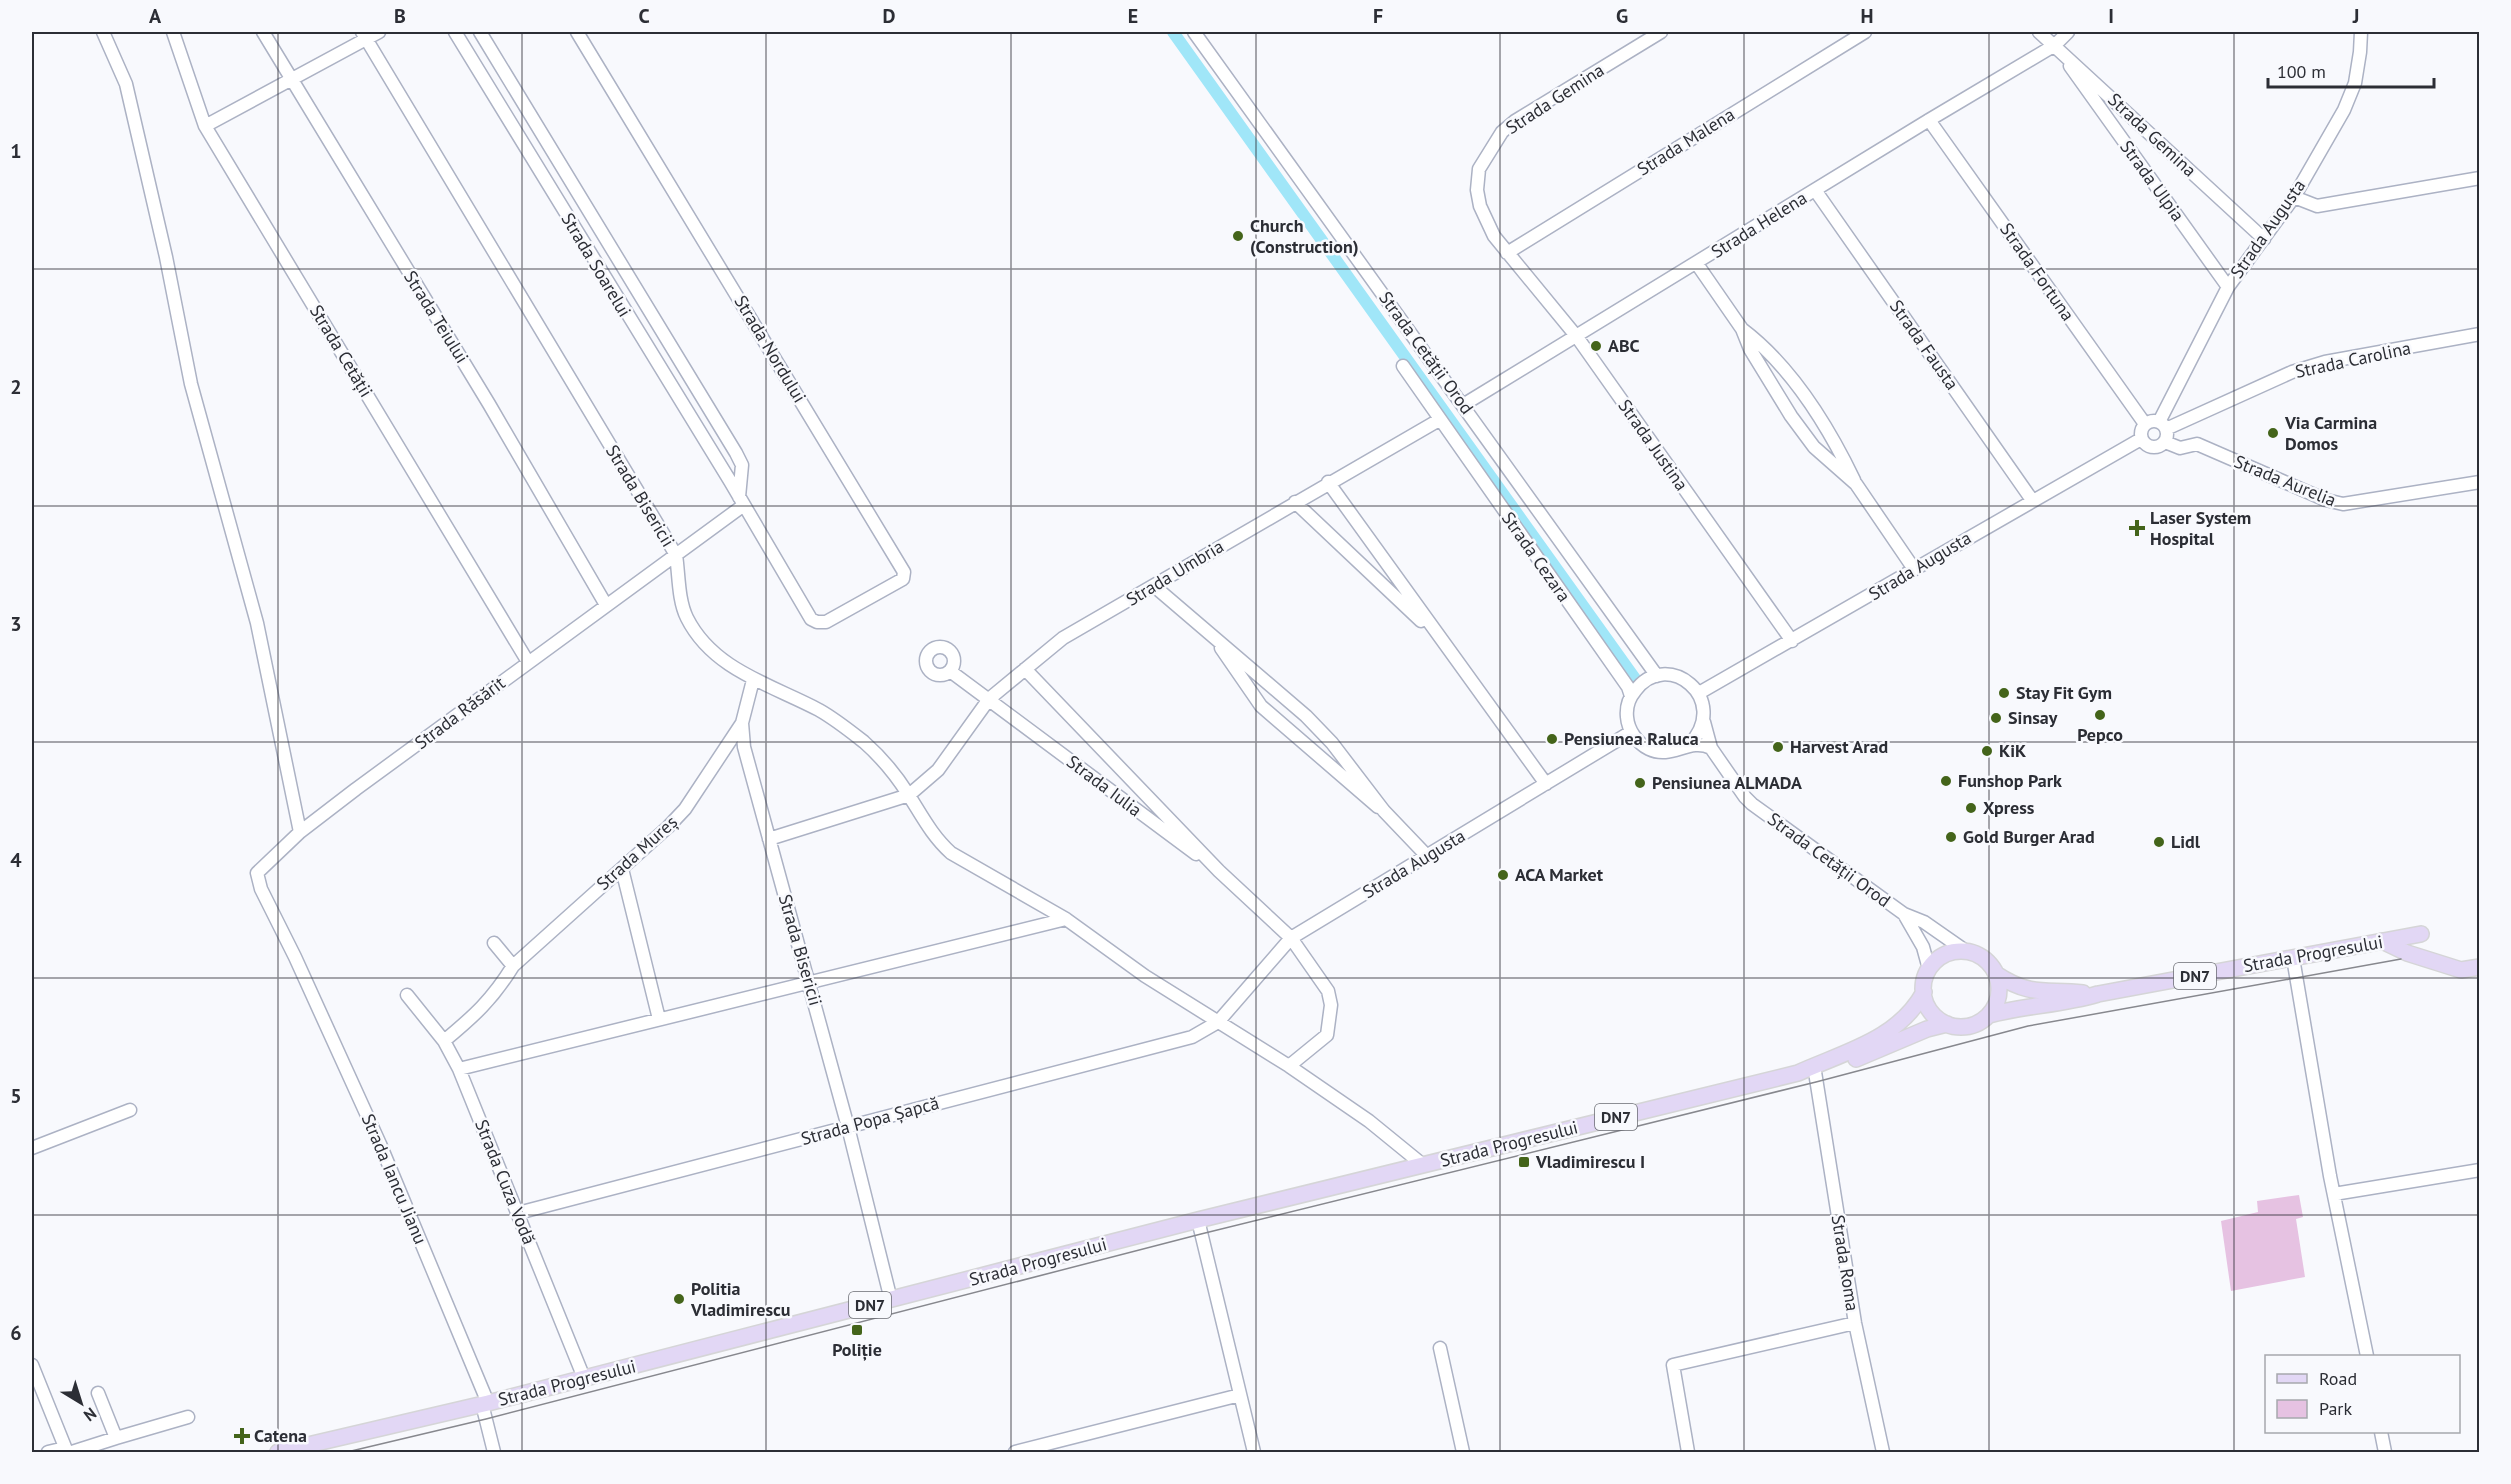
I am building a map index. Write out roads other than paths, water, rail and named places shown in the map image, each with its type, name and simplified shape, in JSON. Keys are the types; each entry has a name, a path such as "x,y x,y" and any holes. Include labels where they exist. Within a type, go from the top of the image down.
{"main road":[{"name":"Strada Progresului","path":"1989,1015 2018,1008 2072,1002 2098,994 2421,934"},
{"path":"2382,941 2407,953 2461,970 2480,967"},
{"path":"1929,969 1946,955 1967,952"},
{"name":"DN7","path":"1967,952 1984,959 1996,974"},
{"name":"DN7","path":"1924,992 1924,983 1929,969"},
{"path":"1989,1015 1998,996 1996,974"},
{"name":"Strada Progresului","path":"1996,974 2029,991 2098,994"},
{"path":"1924,992 1929,1008 1947,1024"},
{"name":"Strada Progresului","path":"278,1452 485,1404 1198,1220 1798,1073 1868,1043 1899,1024 1916,1007 1924,992"},
{"name":"DN7","path":"1947,1024 1958,1027 1970,1026 1989,1015"},
{"name":"Strada Progresului","path":"1798,1073 1815,1072 1860,1057 1927,1029 1947,1024"}],"street":[{"path":"103,32 126,84 166,257 191,384 257,623 300,832"},
{"name":"Strada Cetății","path":"173,32 205,126 528,662"},
{"name":"Strada Teiului","path":"263,32 489,404 606,605"},
{"path":"205,126 292,80 364,35 379,32"},
{"name":"Strada Soarelui","path":"455,32 742,501 811,619"},
{"name":"Strada Soarelui","path":"480,32 736,453 742,465 742,501"},
{"name":"Strada Nordului","path":"577,32 904,572 903,579 826,622 811,619"},
{"name":"Strada Cetății Orod","path":"1194,32 1657,676"},
{"name":"Strada Gemina","path":"1506,253 1486,220 1477,190 1479,170 1490,148 1502,132 1515,121 1661,32"},
{"name":"Strada Malena","path":"1506,253 1865,32"},
{"name":"Strada Gemina","path":"2039,32 2264,239"},
{"name":"Strada Helena","path":"1463,405 2055,45 2068,32"},
{"name":"Strada Augusta","path":"2163,431 2228,287 2294,197 2344,110 2355,83 2361,32"},
{"name":"Strada Bisericii","path":"364,35 675,555 687,618 698,636 721,659 753,680 742,723 744,747 849,1127 891,1300"},
{"name":"Strada Ulpia","path":"2055,45 2228,287"},
{"name":"Strada Fortuna","path":"1929,120 2145,424"},
{"path":"543,179 563,167"},
{"path":"2294,197 2317,206 2480,178"},
{"name":"Strada Fausta","path":"1815,190 2032,500"},
{"name":"Strada Justina","path":"1506,253 1577,337 1792,641"},
{"path":"1697,264 1742,329 1770,384 1797,424 1827,461 1856,484"},
{"path":"1742,329 1759,342 1811,407 1839,449 1856,484 1914,569"},
{"name":"Strada Carolina","path":"2163,431 2292,372 2325,362 2480,334"},
{"name":"Strada Cezara","path":"1403,366 1628,687 1631,696"},
{"path":"1439,420 1328,482 1546,784"},
{"path":"2152,421 2163,431 2159,446 2152,448 2145,445 2141,439 2141,431 2145,424 2152,421"},
{"name":"Strada Aurelia","path":"2163,431 2180,448 2196,444 2326,500 2343,504 2480,482"},
{"name":"Strada Augusta","path":"1699,693 2141,439"},
{"name":"Strada Umbria","path":"909,795 938,770 989,699 1064,638 1328,482"},
{"name":"Strada Răsărit","path":"296,957 261,889 257,873 300,832 675,555 742,501"},
{"path":"1295,502 1441,641"},
{"path":"1154,586 1306,716 1332,743 1384,811 1427,856"},
{"path":"1217,640 1261,706 1368,800 1384,811"},
{"name":"Strada Iulia","path":"1025,669 1219,871 1291,938 1328,991 1331,1005 1327,1035 1289,1066"},
{"name":"Strada Iulia","path":"950,671 1219,871"},
{"path":"1699,693 1681,678 1669,675 1657,676 1646,680 1631,696 1627,714 1631,732 1639,743 1657,752 1677,752 1700,744 1711,748"},
{"path":"753,680 792,696 834,719 881,759 909,795 923,821 951,853 1066,919 1144,976 1289,1066 1369,1121 1423,1165"},
{"name":"Strada Cetății Orod","path":"1699,693 1704,707 1704,722 1711,748 1752,804 1904,914 1924,922 1967,952"},
{"path":"1689,746 1698,736 1704,722"},
{"name":"Strada Mureș","path":"444,1041 491,1000 513,966 622,869 685,809 742,723"},
{"name":"Strada Augusta","path":"1218,1022 1291,938 1631,732"},
{"path":"769,839 909,795"},
{"path":"622,869 659,1019"},
{"name":"Strada Cetății Orod","path":"1904,914 1923,947 1929,969"},
{"path":"459,1069 1066,919"},
{"path":"494,943 513,966"},
{"name":"Strada Iancu Jianu","path":"296,957 380,1144 485,1404 494,1452"},
{"path":"2293,958 2334,1194 2367,1355"},
{"name":"Strada Cuza Vodă","path":"407,995 444,1041 459,1069 584,1378"},
{"name":"Strada Popa Șapcă","path":"518,1213 1192,1037 1218,1022"},
{"name":"Strada Roma","path":"1815,1072 1855,1323 1883,1452"},
{"path":"32,1148 130,1110"},
{"path":"2334,1194 2480,1170"},
{"path":"1198,1220 1254,1452"},
{"path":"1688,1452 1673,1365 1855,1323"},
{"path":"1440,1348 1463,1452"},
{"path":"32,1365 68,1451"},
{"path":"98,1393 116,1438"},
{"path":"1016,1452 1240,1395"},
{"path":"48,1452 68,1451 188,1417"},
{"path":"2381,1433 2385,1452"}],"waterway":[{"path":"1173,32 1636,680"}],"tram line":[{"path":"347,1452 486,1419 1201,1234 1816,1082 2028,1026 2401,959"}],"place":[{"name":"Church (Construction)","path":"1238,236"},
{"name":"ABC","path":"1596,346"},
{"name":"Via Carmina Domos","path":"2273,433"},
{"name":"Laser System Hospital","path":"2137,528"},
{"name":"Stay Fit Gym","path":"2004,693"},
{"name":"Pepco","path":"2100,715"},
{"name":"Sinsay","path":"1996,718"},
{"name":"Pensiunea Raluca","path":"1552,739"},
{"name":"Harvest Arad","path":"1778,747"},
{"name":"KiK","path":"1987,751"},
{"name":"Funshop Park","path":"1946,781"},
{"name":"Pensiunea ALMADA","path":"1640,783"},
{"name":"Xpress","path":"1971,808"},
{"name":"Gold Burger Arad","path":"1951,837"},
{"name":"Lidl","path":"2159,842"},
{"name":"ACA Market","path":"1503,875"},
{"name":"Vladimirescu I","path":"1524,1162"},
{"name":"Politia Vladimirescu","path":"679,1299"},
{"name":"Poliție","path":"857,1330"},
{"name":"Catena","path":"242,1436"}]}
